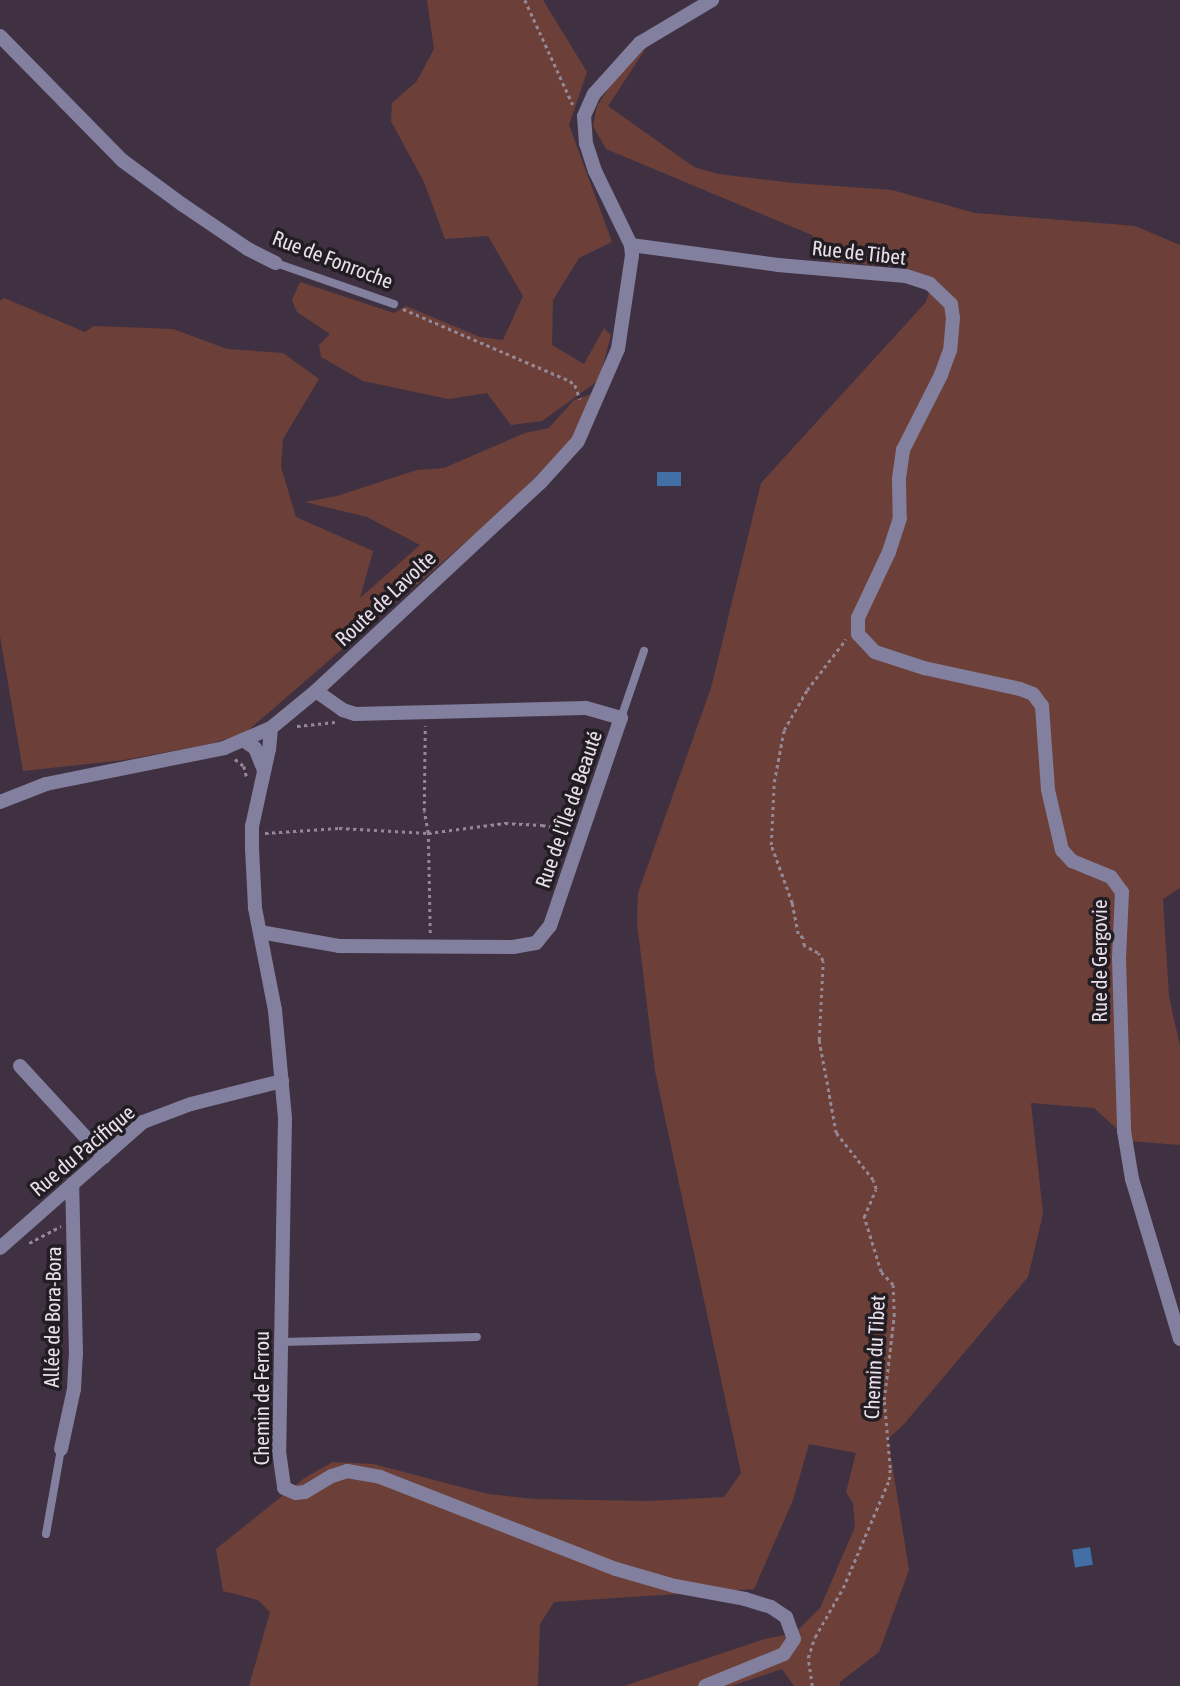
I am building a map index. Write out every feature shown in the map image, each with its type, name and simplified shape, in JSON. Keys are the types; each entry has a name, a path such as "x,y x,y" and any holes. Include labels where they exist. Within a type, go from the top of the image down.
{"street":[{"path":"631,245 595,171 586,144 584,116 594,94 640,43 712,0"},
{"name":"Rue de Fonroche","path":"0,36 123,162 248,249 276,263"},
{"name":"Rue de Tibet","path":"631,245 778,265 906,276 930,284 951,304 953,318 950,350 941,375 903,450 899,479 900,518 889,552 858,618"},
{"name":"Route de Lavolte","path":"0,802 46,784 224,748 271,728 316,691 541,482 578,441 618,349 624,325 631,245"},
{"name":"Rue de Gergovie","path":"858,618 858,634 875,652 925,668 1027,691 1042,706 1048,790 1062,850 1072,861 1111,877 1122,892 1119,958 1124,1131 1132,1179 1180,1339"},
{"name":"Rue de l'Île de Beauté","path":"260,932 323,945 513,947 536,943 551,926 621,718 585,708 374,716 348,712 316,691"},
{"name":"Chemin de Ferrou","path":"271,728 264,770 255,908 275,1010 282,1081 285,1159 279,1451 285,1490 305,1492 332,1476 347,1471 380,1477 616,1569 675,1586 771,1607 790,1623 794,1640 784,1654 705,1686"},
{"path":"243,740 255,748 264,770"},
{"path":"20,1066 104,1157"},
{"name":"Rue du Pacifique","path":"0,1248 144,1122 191,1104 282,1081"},
{"name":"Allée de Bora-Bora","path":"61,1448 75,1378 72,1184"}],"lane":[{"name":"Rue de Fonroche","path":"276,263 394,304"},
{"path":"621,718 644,651"},
{"path":"282,1342 477,1337"},
{"path":"47,1534 61,1448"}],"path":[{"path":"525,0 572,103 577,112 584,116"},
{"name":"Rue de Fonroche","path":"394,304 570,381 579,392 580,409"},
{"name":"Chemin du Tibet","path":"812,1686 808,1658 815,1637 843,1588 889,1480 884,1400 893,1325 893,1285 881,1272 866,1227 865,1209 876,1192 873,1180 836,1133 819,1040 823,961 818,953 804,946 803,938 798,934 792,903 771,845 774,782 789,718 858,618"},
{"path":"291,727 329,724 341,720 348,712"},
{"path":"426,712 422,752 428,832 431,946"},
{"path":"232,757 244,766 248,775 246,788"},
{"path":"260,834 268,821"},
{"path":"260,834 339,828 428,832 505,823 542,825 582,834"},
{"path":"27,1244 74,1218"}],"shaded area":[{"path":"427,0 543,0 587,72 569,125 612,242 579,258 553,300 552,345 584,364 604,328 611,335 599,380 542,421 511,425 487,393 448,399 363,381 321,357 319,345 330,334 297,312 292,300 300,282 394,313 406,306 480,337 503,340 523,296 488,236 445,239 424,182 391,121 392,103 417,81 434,49"},
{"path":"648,45 608,106 694,167 718,174 793,183 892,190 975,213 1135,226 1180,245 1180,888 1163,899 1169,997 1180,1046 1180,1145 1130,1141 1094,1108 1031,1103 1043,1214 1028,1277 904,1424 888,1439 909,1570 879,1652 840,1682 840,1686 794,1686 782,1669 731,1686 624,1686 765,1639 795,1633 820,1608 855,1527 853,1503 846,1492 856,1453 809,1444 793,1500 754,1589 554,1602 540,1624 538,1686 249,1686 270,1612 258,1600 223,1591 216,1549 306,1477 333,1462 373,1464 488,1494 535,1499 649,1501 724,1497 741,1473 655,1071 637,923 638,893 711,688 761,483 926,302 933,279 903,267 831,262 812,235 606,149 593,126 597,106 612,83"},
{"path":"4,298 85,332 94,326 173,329 227,349 283,353 319,379 283,439 281,467 296,517 373,551 360,598 420,545 367,517 305,502 337,496 417,470 444,468 525,433 549,428 574,400 592,394 569,444 497,515 245,733 210,744 124,760 23,771 0,636 0,301"}],"water":[{"path":"657,472 681,472 681,486 657,486"},
{"path":"1090,1547 1093,1565 1075,1568 1072,1550"}]}
